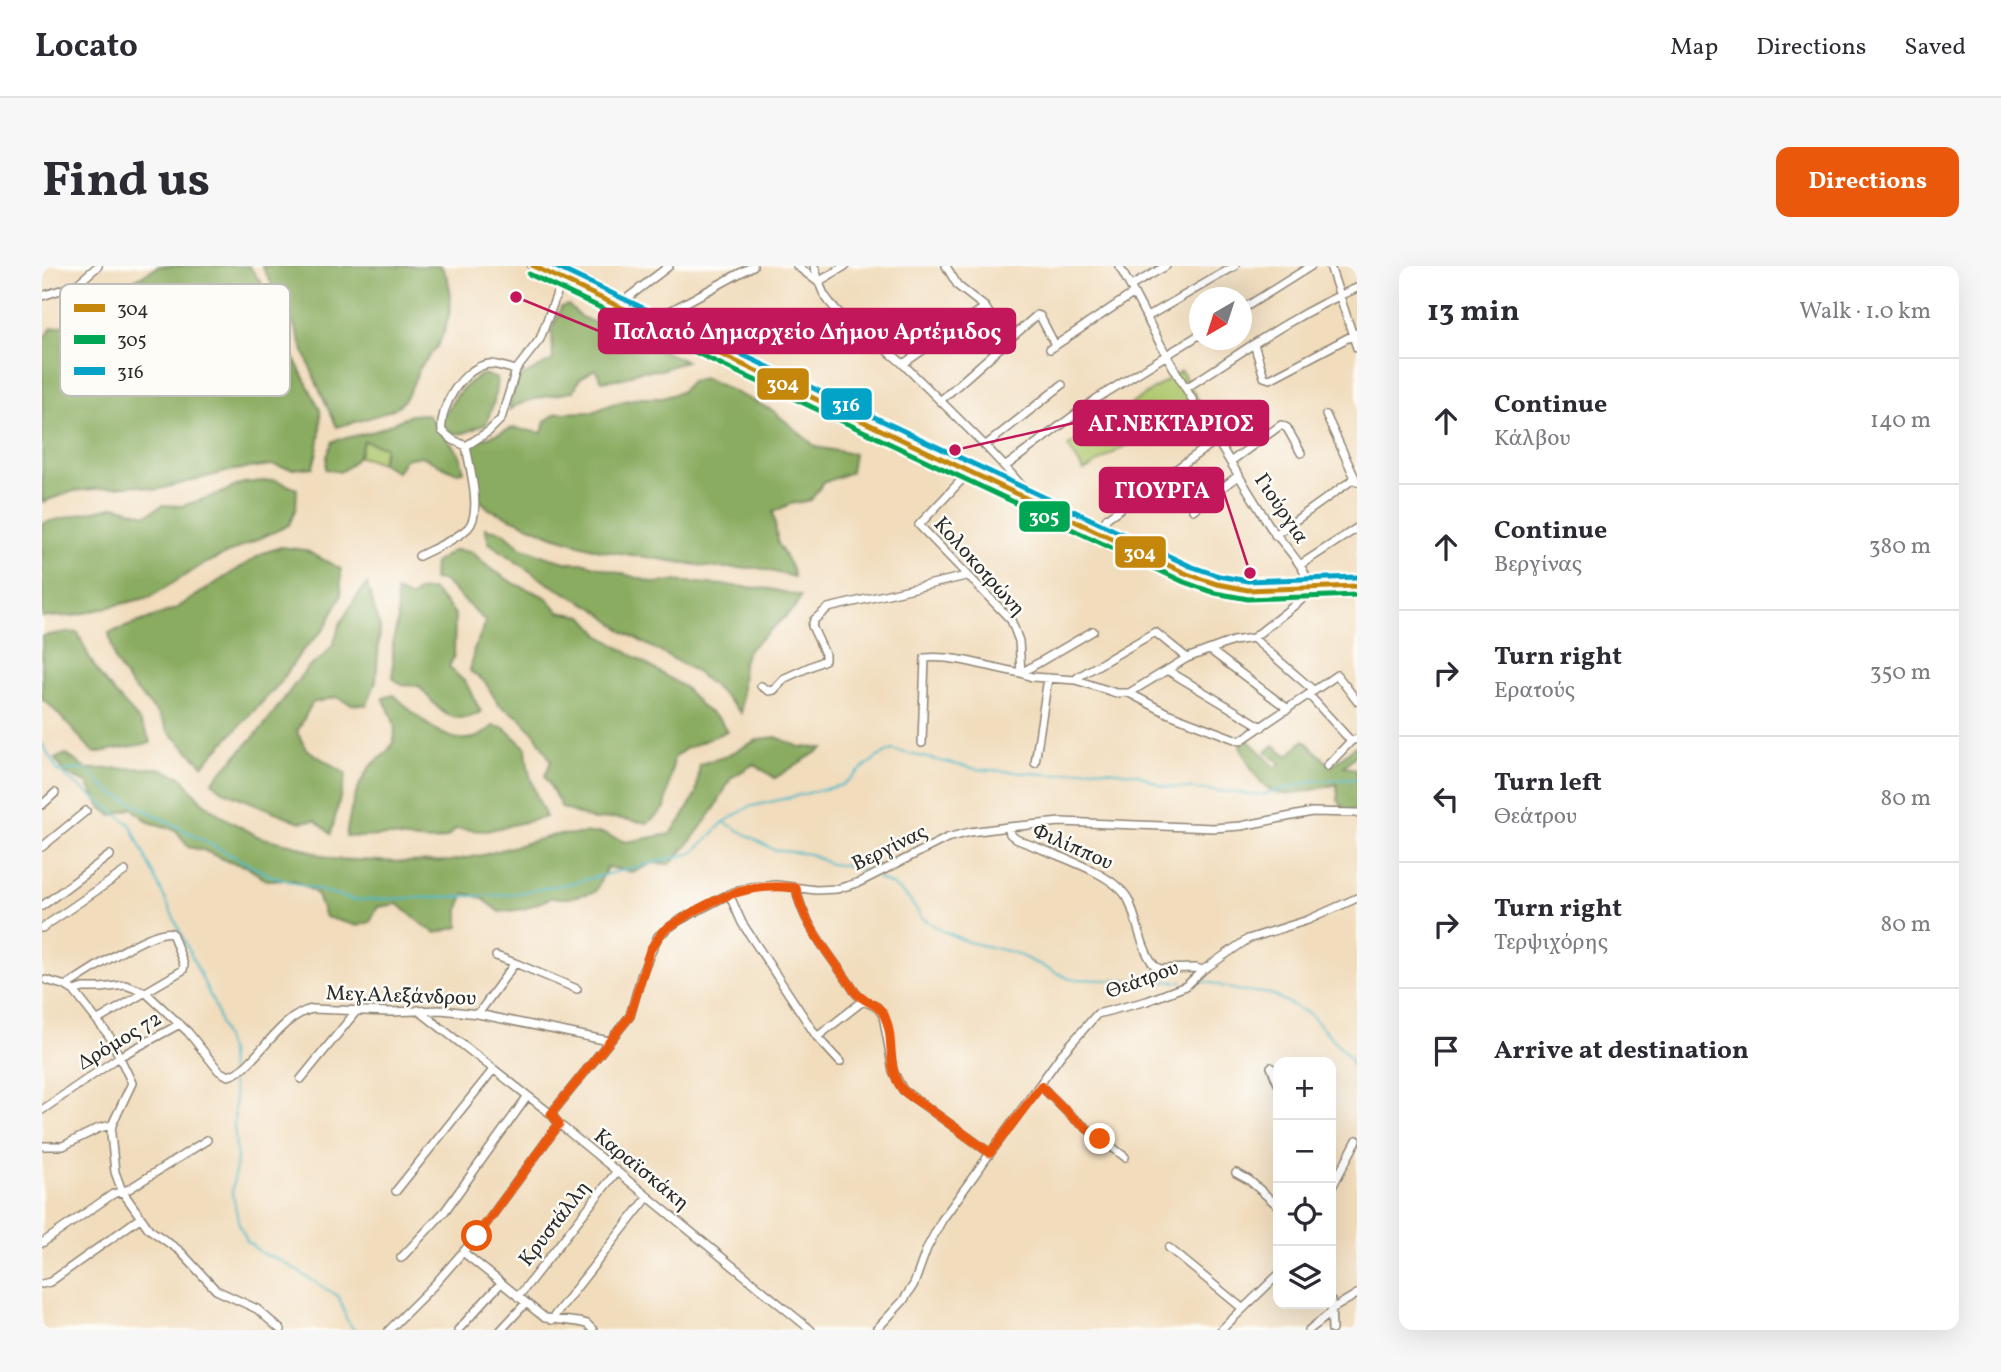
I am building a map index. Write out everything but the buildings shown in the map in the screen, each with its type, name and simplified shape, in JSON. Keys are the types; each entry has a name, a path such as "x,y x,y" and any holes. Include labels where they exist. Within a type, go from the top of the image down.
{"main road":[{"path":"533,266 1200,579 1248,590 1357,586"}],"street":[{"path":"77,284 98,266"},
{"path":"617,306 668,266"},
{"path":"650,322 753,266"},
{"path":"797,266 818,282"},
{"path":"814,266 818,282 835,309 903,364 986,445 1037,504"},
{"path":"818,282 845,266"},
{"path":"946,266 958,286 985,307 1007,341"},
{"name":"Γιούργια","path":"1119,266 1230,462 1275,535 1306,575 1309,589"},
{"path":"940,401 1037,315 1042,319 1053,347 1166,266"},
{"path":"1147,317 1235,266"},
{"path":"1252,303 1311,266"},
{"path":"1330,266 1355,333 1357,348"},
{"path":"466,446 489,431 501,419 516,370 540,340 562,280"},
{"path":"1186,388 1254,344 1357,288"},
{"path":"42,296 60,290"},
{"path":"903,364 985,307"},
{"path":"1254,344 1264,377 1270,379 1355,333"},
{"path":"1006,466 1096,399 1189,341"},
{"path":"466,446 442,431 441,418 459,384 475,368 490,364 516,370"},
{"path":"986,445 1062,385"},
{"path":"1275,535 1356,480 1326,415"},
{"path":"1230,462 1280,425 1287,428 1301,453"},
{"path":"1098,533 1107,518 1217,440"},
{"path":"419,556 458,535 473,521 475,508 466,446"},
{"name":"Κολοκοτρώνη","path":"969,472 919,525 1011,620 1019,641 1021,673"},
{"path":"1193,510 1238,475"},
{"path":"1013,493 1015,477"},
{"path":"1300,565 1357,528"},
{"path":"761,686 769,691 774,690 785,678 825,660 825,654 812,626 814,620 828,608 966,576"},
{"path":"1129,693 1187,658 1233,641 1254,638 1301,602 1309,589"},
{"path":"1021,673 1093,631"},
{"path":"1076,680 1151,633 1158,634 1187,658"},
{"path":"1254,638 1311,692 1354,740 1327,766"},
{"path":"1210,650 1288,709"},
{"path":"922,743 925,658 953,657 985,667 1076,680 1116,693 1129,693 1167,713 1240,741 1335,676 1339,676 1357,701"},
{"path":"1167,670 1262,727"},
{"path":"1035,763 1048,678"},
{"path":"42,805 55,793"},
{"path":"42,846 86,811"},
{"name":"Βεργίνας","path":"551,1114 632,1011 642,973 658,936 678,921 729,894 751,887 776,885 826,891 837,889 860,882 947,838 1008,827 1061,822 1196,829 1241,826 1318,812 1357,813"},
{"name":"Φιλίππου","path":"1008,827 1010,834 1016,839 1083,867 1125,892 1155,966 1160,969 1203,970"},
{"path":"42,906 110,855"},
{"path":"42,928 125,871"},
{"path":"796,888 809,923 863,1001 877,1007 883,1015 887,1025 893,1071 903,1090 990,1153"},
{"path":"729,894 742,923 817,1037 840,1062"},
{"name":"Θεάτρου","path":"876,1330 903,1301 914,1284 927,1248 937,1230 990,1153 1061,1055 1097,1014 1186,986 1203,970 1248,939 1308,920 1357,898"},
{"path":"66,986 122,951 163,932 169,931 173,934 184,969 98,1020"},
{"path":"496,956 577,989"},
{"path":"478,1014 515,963"},
{"path":"43,978 74,991 110,1037 132,1083 112,1125 115,1172 140,1218 149,1229 180,1251 216,1290 257,1309 279,1329"},
{"path":"74,991 125,985 145,992"},
{"name":"Μεγ.Αλεξάνδρου","path":"145,992 180,1024 219,1071 231,1076 300,1013 327,1008 478,1014 608,1041"},
{"path":"817,1037 863,1001"},
{"path":"301,1079 358,1009"},
{"name":"Καραϊσκάκη","path":"417,1010 551,1114 559,1124 811,1330"},
{"name":"Δρόμος 72","path":"43,1110 119,1057 180,1024"},
{"path":"1271,1067 1273,1072"},
{"path":"397,1191 493,1070"},
{"path":"1041,1086 1072,1117 1125,1157"},
{"path":"401,1258 445,1211 527,1097"},
{"path":"389,1330 434,1286 463,1252 559,1124"},
{"path":"42,1146 63,1146 99,1128 112,1125"},
{"path":"42,1243 113,1194 124,1191 207,1140"},
{"path":"1334,1183 1357,1140"},
{"name":"Κρυστάλλη","path":"518,1297 617,1171"},
{"path":"1236,1173 1249,1180 1273,1202"},
{"path":"551,1320 648,1197"},
{"path":"42,1284 50,1282 140,1218"},
{"path":"1169,1248 1242,1308"},
{"path":"463,1252 545,1318 587,1324 593,1330"},
{"path":"1220,1330 1273,1280"},
{"path":"458,1330 500,1283"},
{"path":"1336,1304 1357,1294"},
{"path":"501,1330 525,1304"},
{"path":"1309,1330 1329,1309"},
{"path":"1331,1309 1332,1330"}],"green space":[{"path":"159,266 249,266 262,284 129,284"},
{"path":"262,266 441,266 449,286 450,307 445,329 436,348 419,369 406,398 386,412 337,427 290,318 290,284 272,284"},
{"path":"568,305 581,317 610,329 621,341 644,350 656,348 686,361 661,370 640,371 624,378 602,381 595,369 579,380 574,391 532,400 509,410 517,379 553,360 552,329 561,307"},
{"path":"60,326 60,396 290,396 290,351 320,409 320,438 313,467 293,469 272,465 234,470 156,490 136,485 74,491 42,502 42,340 52,328"},
{"path":"1181,371 1199,401 1084,471 1068,446"},
{"path":"483,374 497,379 494,401 486,424 459,434 441,427 456,396"},
{"path":"705,378 772,410 816,447 854,454 851,472 823,483 811,500 790,504 773,512 778,544 794,577 759,568 717,568 600,550 553,536 489,509 478,498 470,455 471,443 513,428 542,433 545,421 557,413 593,412 638,398 662,398 681,392 691,381"},
{"path":"427,414 460,455 464,471 455,472 421,456 405,459 397,472 381,463 385,447 364,441 353,463 340,472 326,469 327,456 333,441 375,431 411,415"},
{"path":"363,441 385,447 381,463 359,457"},
{"path":"275,480 297,489 296,508 289,525 202,565 150,597 72,616 42,617 42,523 116,506 146,515 163,505 182,506 243,483"},
{"path":"485,528 503,532 521,547 547,557 569,563 585,563 655,583 674,581 770,589 801,596 795,608 747,651 743,662 741,713 695,671 624,632 596,609 547,583 489,543"},
{"path":"281,547 305,550 341,569 341,596 325,628 301,652 280,683 203,765 169,732 160,716 130,684 115,661 109,633 175,609 263,553"},
{"path":"454,550 472,552 487,566 513,583 546,597 559,612 583,616 601,636 684,687 702,707 720,720 727,731 685,749 674,758 665,808 648,823 615,818 594,820 562,808 545,776 551,761 535,734 520,718 499,705 485,682 470,671 474,649 486,622 444,581 433,580 434,563"},
{"path":"367,584 380,628 376,681 367,705 351,704 336,697 312,703 297,732 306,749 346,774 331,834 315,820 300,822 223,791 212,782 262,728 307,668 323,657 333,645 340,624"},
{"path":"433,590 455,614 454,656 449,667 466,683 481,712 470,717 453,717 446,714 419,686 402,685 393,678 393,641 398,620 396,591 412,598 418,591"},
{"path":"78,633 88,656 106,684 139,721 151,743 94,753 42,699 42,636"},
{"path":"394,695 428,725 454,738 480,736 493,726 504,728 526,748 532,784 546,817 486,831 456,829 447,838 435,841 388,836 346,836 351,809 360,784 369,768 393,743 394,723 383,698"},
{"path":"776,737 800,747 823,748 775,778 754,764 731,778 715,808 670,864 653,863 633,872 607,867 595,892 569,898 550,898 524,909 500,912 482,898 465,893 459,908 459,927 436,933 398,904 378,907 370,922 358,926 325,917 316,893 294,880 266,880 246,866 188,847 176,830 149,822 132,808 112,816 100,806 87,783 66,774 55,759 66,754 86,769 160,768 181,777 202,802 259,837 294,845 332,859 450,861 483,855 555,835 601,833 626,842 670,834 696,794 700,764 724,757 759,739"},
{"path":"1248,740 1275,767 1279,766 1279,762 1266,752 1274,745 1288,756 1304,740 1331,766 1357,745 1357,754 1344,766 1357,770 1357,811 1345,811 1338,800 1337,784 1290,793 1271,790 1254,773 1240,746"}],"waterway":[{"path":"42,743 58,771 130,824 214,1004 229,1051 230,1071"},
{"path":"58,771 86,769 109,791 271,876 354,900 507,895 571,883 693,853 724,822 749,807 842,785 876,758 892,750 976,769 1056,775 1094,768 1138,774 1162,786 1261,795 1314,781 1357,779"},
{"path":"724,822 774,850 810,854 830,864 855,867 866,873"},
{"path":"877,878 892,885 909,899 922,918 941,930 968,942 1012,952 1070,979 1183,982"},
{"path":"1197,982 1271,994 1311,1015 1349,1057 1357,1076"},
{"path":"231,1080 235,1095 237,1159 232,1191 239,1224 247,1241 261,1253 280,1260 339,1297 346,1318 354,1330"}],"transit line":[{"name":"304","path":"533,266 1187,574 1248,590 1357,586"},
{"name":"316","path":"554,266 1190,566 1219,576 1248,581 1357,577"},
{"name":"305","path":"529,274 1184,582 1215,593 1248,599 1357,595"}],"place":[{"name":"Παλαιό Δημαρχείο Δήμου Αρτέμιδος","path":"516,297"},
{"name":"ΑΓ.ΝΕΚΤΑΡΙΟΣ","path":"955,450"},
{"name":"ΓΙΟΥΡΓΑ","path":"1250,573"}],"route":[{"path":"477,1236 559,1124 551,1114 630,1016 638,984 658,936 704,906 751,887 776,885 796,888 798,899 821,944 855,992 863,1001 877,1007 883,1015 887,1025 893,1071 903,1090 990,1153 1041,1086 1072,1117 1100,1139"}]}
